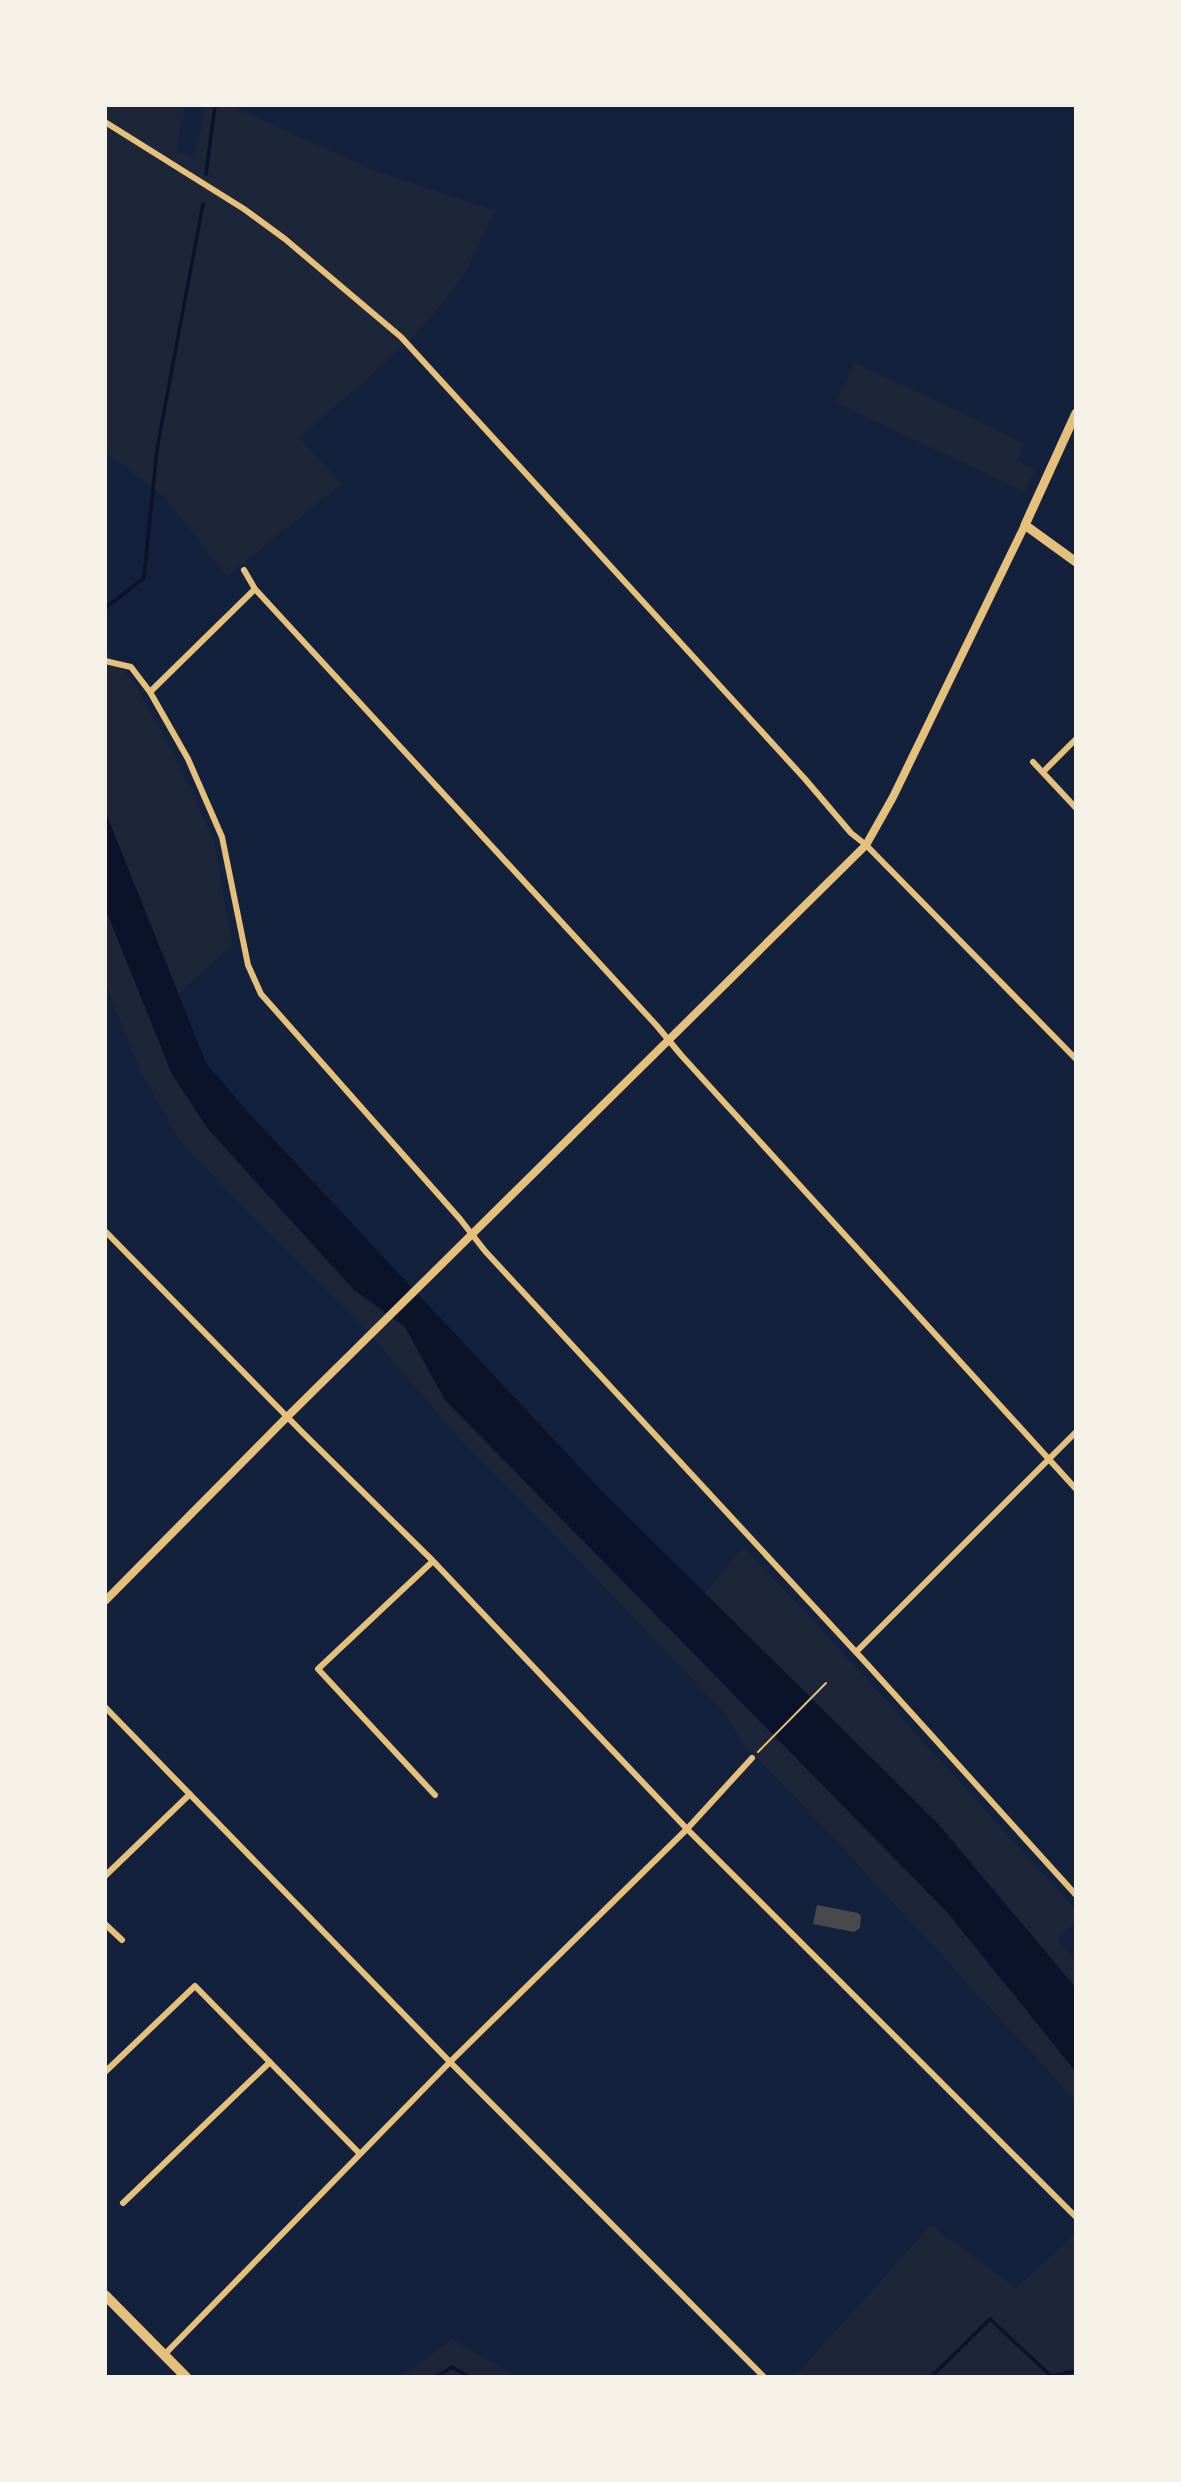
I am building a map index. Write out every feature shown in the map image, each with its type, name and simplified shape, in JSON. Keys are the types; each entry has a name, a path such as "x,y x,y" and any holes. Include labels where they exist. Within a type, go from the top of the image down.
{"main road":[{"path":"1076,413 1025,526 1076,562"},
{"path":"105,2295 186,2377"}],"street":[{"path":"105,122 244,209 285,239 413,348 806,779 851,833 866,845 1076,1059"},
{"path":"105,1601 866,845 893,797 1025,526"},
{"path":"244,570 255,589 1076,1489"},
{"path":"150,692 255,589"},
{"path":"105,661 131,667 150,692 201,786 222,836 248,965 261,994 460,1219 471,1235 1076,1895"},
{"path":"1042,772 1076,739"},
{"path":"1033,762 1076,808"},
{"path":"105,1231 433,1562 687,1829 1076,2217"},
{"path":"856,1652 1076,1432"},
{"path":"433,1562 318,1669 435,1795"},
{"path":"105,1707 450,2062 764,2377"},
{"path":"164,2355 450,2062 687,1829 752,1758"},
{"path":"105,1876 190,1794"},
{"path":"105,1923 122,1940"},
{"path":"105,2072 195,1986 360,2154"},
{"path":"123,2203 270,2062"}],"path":[{"path":"752,1758 826,1683"}],"shaded area":[{"path":"105,105 185,105 176,151 195,157 206,105 229,105 378,172 495,211 463,277 416,335 300,438 342,484 227,576 164,497 105,452"},
{"path":"854,362 1025,443 1017,461 1035,470 1024,492 835,402"},
{"path":"105,648 135,685 174,754 214,841 232,945 179,994 105,811"},
{"path":"105,811 206,1063 247,1111 602,1491 939,1825 1076,1988 1076,2072 947,1912 445,1400 405,1327 353,1289 208,1129 172,1074 105,908"},
{"path":"105,908 172,1074 353,1289 405,1327 445,1400 947,1912 1076,2072 1076,2101 789,1790 743,1745 728,1717 674,1659 458,1437 361,1324 251,1216 178,1138 140,1070 105,983"},
{"path":"743,1547 823,1631 1076,1910 1076,1922 1057,1940 1076,1962 1076,1988 939,1825 705,1593"},
{"path":"931,2225 1016,2288 1076,2235 1076,2377 794,2377"},
{"path":"452,2339 517,2377 401,2377"}],"building":[{"path":"817,1905 858,1913 861,1916 860,1928 854,1932 813,1924"}],"waterway":[{"path":"206,174 215,105"},
{"path":"105,608 144,578 157,449 203,204"},
{"path":"931,2377 990,2319 1051,2376 1076,2371"},
{"path":"436,2377 452,2367 469,2377"}]}
